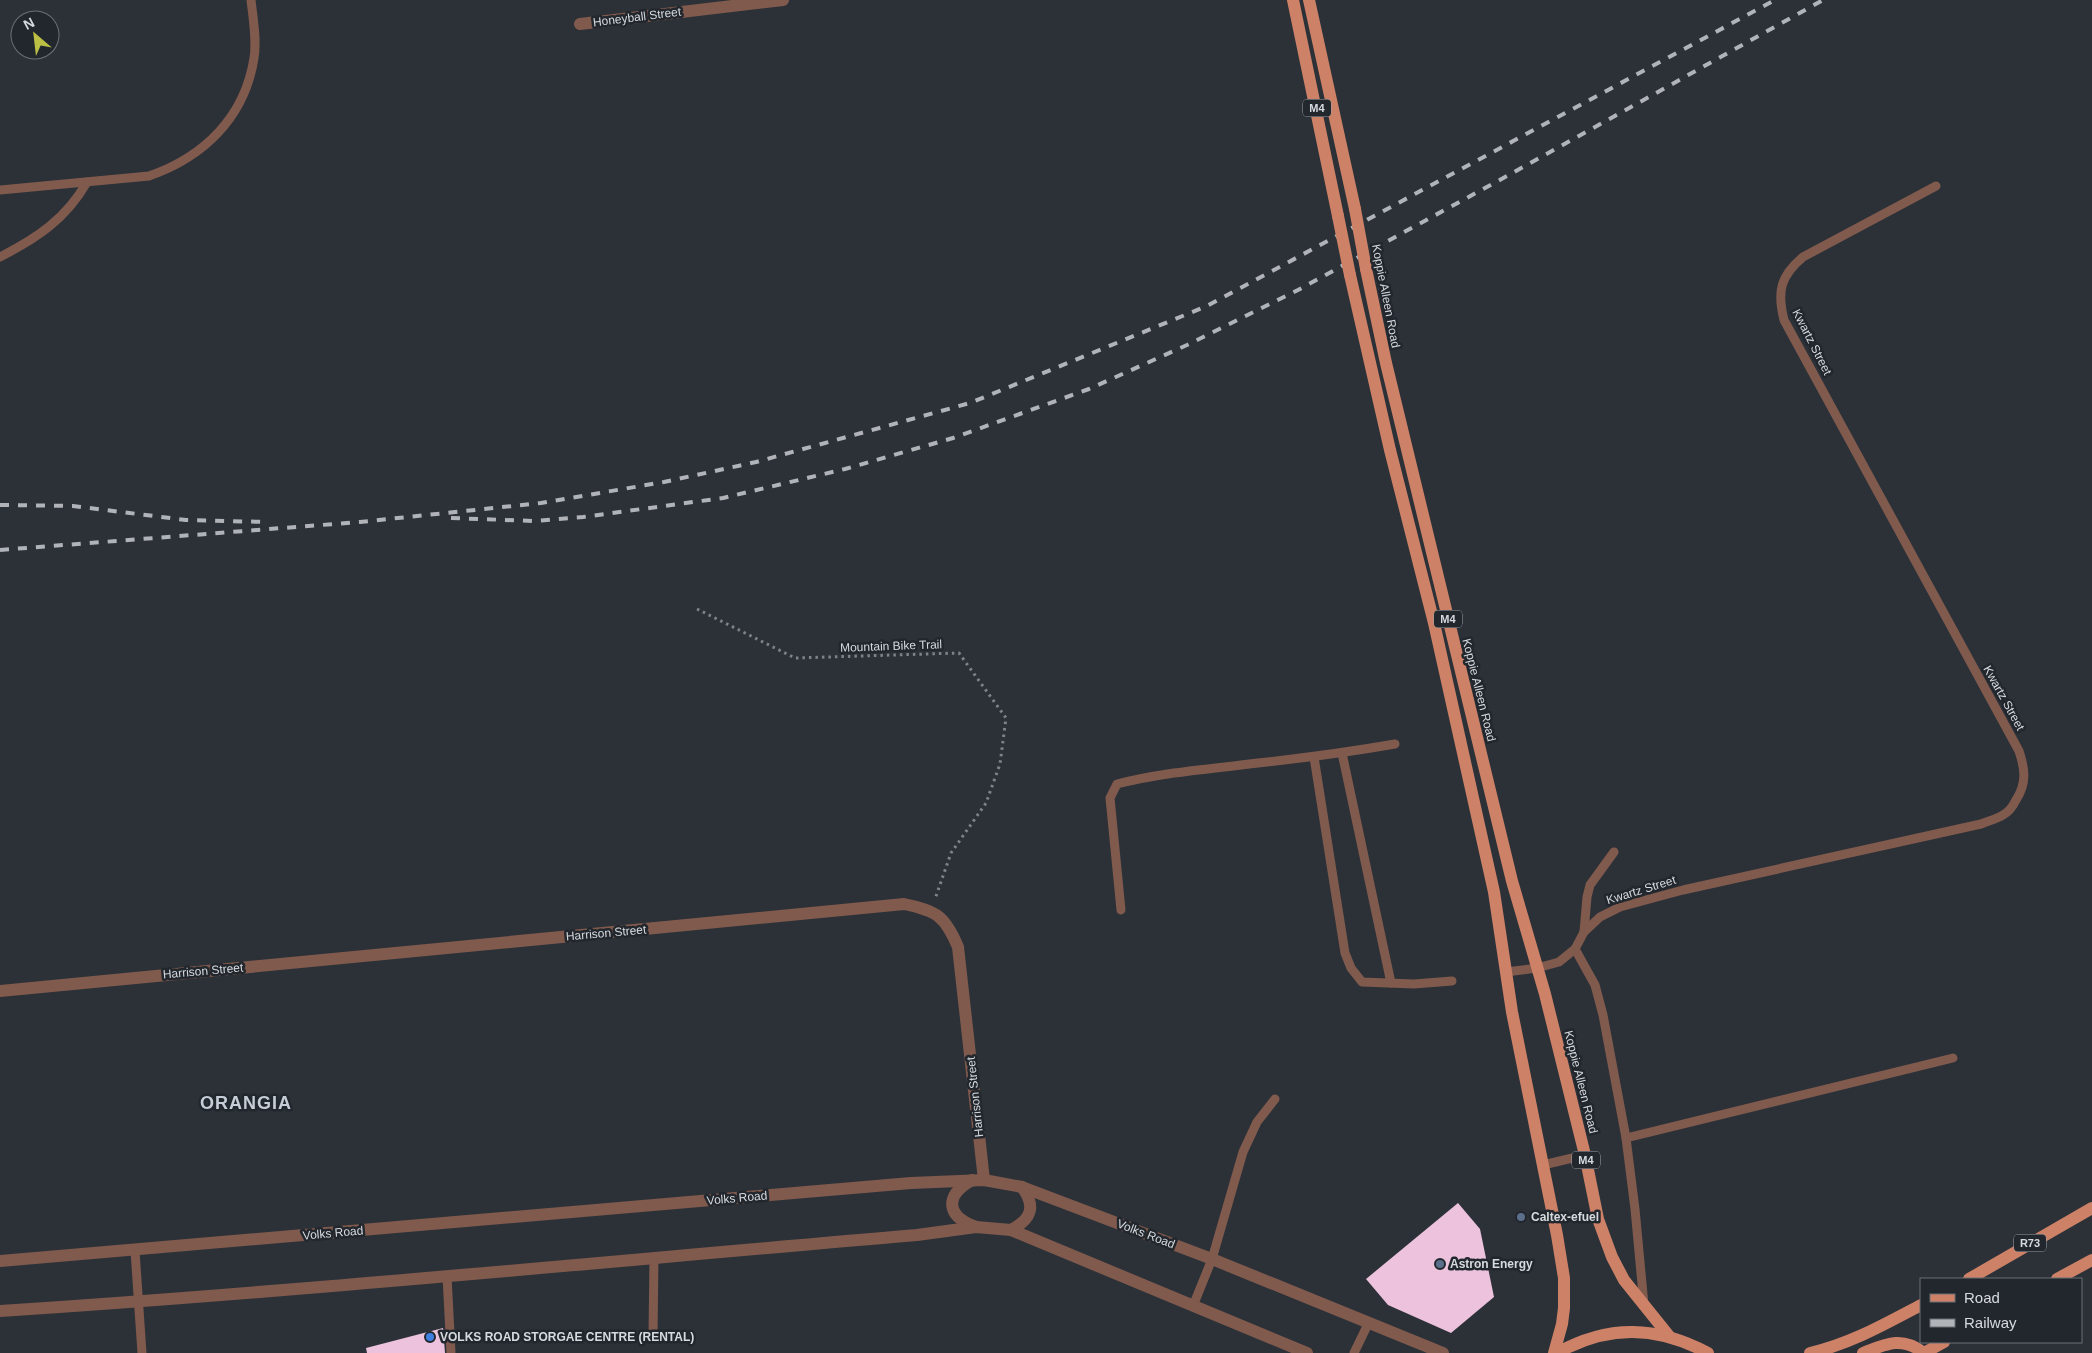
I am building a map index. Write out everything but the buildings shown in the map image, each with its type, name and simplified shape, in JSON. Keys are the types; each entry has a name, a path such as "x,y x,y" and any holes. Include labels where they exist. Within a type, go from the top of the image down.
{"main road":[{"name":"M4","path":"1293,0 1350,275 1390,450 1434,623 1494,892 1506,972 1564,1278 1564,1308 1556,1353"},
{"name":"Koppie Alleen Road","path":"1309,0 1355,209 1386,363 1512,881 1537,968 1585,1155 1598,1219 1612,1257 1624,1280 1668,1336"},
{"name":"R73","path":"1971,1278 2092,1208"},
{"path":"2059,1278 2092,1260"},
{"path":"1810,1353 1832,1348 1863,1335 1920,1306"},
{"name":"M4","path":"1556,1353 1589,1338 1609,1334 1642,1332 1668,1336 1689,1343 1708,1353"},
{"path":"1862,1353 1892,1342 1914,1345 1924,1353 1942,1343"}],"street":[{"name":"Honeyball Street","path":"580,24 783,0"},
{"name":"Harrison Street","path":"0,991 904,904 931,910 949,927 958,947 978,1180"},
{"name":"Volks Road","path":"0,1262 911,1183 978,1180 1022,1187 1212,1259 1443,1353"},
{"path":"976,1227 963,1222 952,1208 953,1199 957,1191 978,1180"},
{"path":"1011,1230 1026,1220 1029,1212 1030,1201 1022,1187"},
{"path":"0,1311 140,1302 448,1276 917,1235 976,1227 1011,1230 1307,1353"}],"lane":[{"path":"0,190 149,176 179,163 213,140 239,102 250,73 254,56 251,0"},
{"path":"0,257 48,228 63,216 76,201 87,182"},
{"name":"Kwartz Street","path":"1506,972 1537,968 1559,962 1575,948 1584,932 1600,917 1629,905 1683,890 1981,824 2004,815 2012,808 2020,794 2025,780 2019,751 1784,320 1780,306 1779,295 1786,275 1803,257 1936,186"},
{"path":"1120,910 1110,798 1117,784 1134,780 1314,757 1395,744"},
{"path":"1342,753 1391,984"},
{"path":"1314,757 1345,953 1351,968 1362,982 1414,984 1452,981"},
{"path":"1584,932 1586,896 1590,885 1614,852"},
{"path":"1575,948 1595,985 1603,1015 1626,1138 1644,1305"},
{"path":"1626,1138 1953,1058"},
{"path":"1193,1306 1212,1259 1243,1152 1257,1122 1275,1099"},
{"path":"1543,1166 1585,1155"},
{"path":"135,1251 142,1353"},
{"path":"653,1336 654,1258"},
{"path":"448,1276 451,1353"},
{"path":"1354,1353 1368,1322"}],"path":[{"name":"Mountain Bike Trail","path":"697,609 795,658 959,652 1006,718 1000,764 986,803 951,854 931,910"}],"railway":[{"path":"0,550 360,522 541,503 664,482 756,462 970,403 1207,306 1775,0"},
{"path":"451,518 534,521 583,517 723,498 845,469 953,438 1089,389 1187,345 1298,290 1823,0"},
{"path":"0,505 73,506 186,520 267,522"}],"place":[{"name":"Caltex-efuel","path":"1521,1217"},
{"name":"Astron Energy","path":"1440,1264"},
{"name":"VOLKS ROAD STORGAE CENTRE (RENTAL)","path":"430,1337"}],"district":[{"name":"ORANGIA","path":"246,1103"}]}
